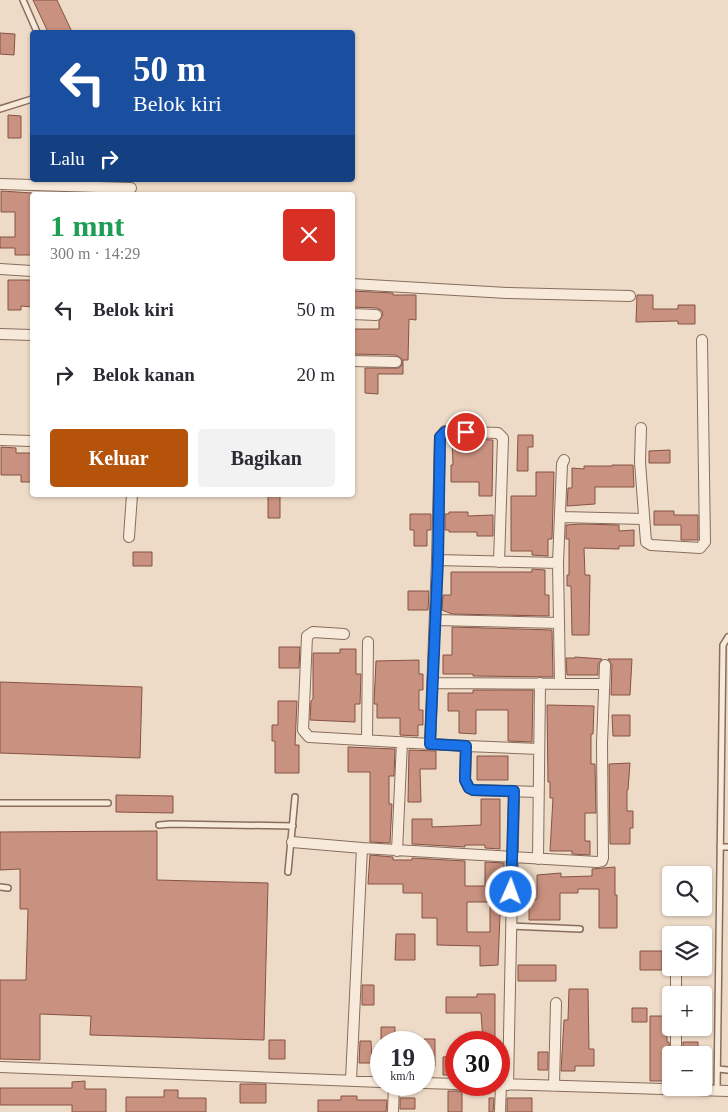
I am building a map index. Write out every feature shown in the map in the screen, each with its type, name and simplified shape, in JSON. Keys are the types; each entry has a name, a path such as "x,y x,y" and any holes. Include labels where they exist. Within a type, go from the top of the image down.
{"street":[{"path":"0,184 131,188"},
{"path":"0,269 30,271"},
{"path":"355,284 507,293 630,296"},
{"path":"355,314 376,315"},
{"path":"0,334 30,335"},
{"path":"641,428 640,462 645,540 648,544 700,548 704,545 702,340"},
{"path":"355,361 396,362"},
{"path":"430,744 438,560 440,437 445,432 498,433 503,438 500,562"},
{"path":"0,440 30,440"},
{"path":"560,683 558,563 562,464 564,460"},
{"path":"129,537 132,497"},
{"path":"561,517 644,519"},
{"path":"438,560 558,563"},
{"path":"435,620 559,624"},
{"path":"344,634 312,632 307,636 303,730 309,737 539,749"},
{"path":"367,740 368,642"},
{"path":"292,842 397,851 599,862 603,858 602,743 604,665"},
{"path":"433,683 603,684"},
{"path":"538,859 540,683"},
{"path":"397,851 402,742"},
{"path":"466,746 465,780 469,788 473,790 538,792"},
{"path":"505,1031 514,791"},
{"path":"352,1080 362,848"},
{"path":"554,1086 556,1003"},
{"path":"0,1068 370,1081"},
{"path":"510,1084 662,1088"},
{"path":"712,1090 728,1091"},
{"path":"393,1112 394,1096"},
{"path":"500,1112 502,1096"}],"lane":[{"path":"23,0 36,30"},
{"path":"0,109 30,100"},
{"path":"717,1090 723,645 728,637"},
{"path":"288,872 295,797"},
{"path":"0,803 108,803"},
{"path":"159,825 293,826"},
{"path":"720,847 728,847"},
{"path":"0,887 8,888"},
{"path":"510,926 580,929"},
{"path":"718,1069 728,1070"}],"building":[{"path":"33,0 57,0 71,30 47,30"},
{"path":"0,33 15,34 14,55 0,54"},
{"path":"8,115 21,116 21,138 8,138"},
{"path":"1,191 30,193 30,255 15,255 15,248 0,248 0,237 15,237 15,212 1,212"},
{"path":"8,280 30,280 30,307 21,306 21,310 8,310"},
{"path":"355,291 416,295 416,320 409,319 408,360 403,360 403,374 378,374 378,394 365,393 365,368 399,368 402,365 402,359 396,355 355,354 355,329 379,329 379,321 383,315 382,311 377,308 355,307"},
{"path":"637,295 653,295 653,309 678,309 678,305 695,305 695,324 678,324 678,321 636,322"},
{"path":"518,435 533,435 533,447 528,447 528,471 517,471"},
{"path":"452,438 493,440 492,496 479,496 479,482 451,482 451,465 453,465"},
{"path":"1,447 16,448 16,453 30,453 30,482 21,482 21,475 1,475"},
{"path":"670,450 670,463 649,463 649,451"},
{"path":"633,465 634,487 595,487 595,504 567,506 568,488 572,488 572,468 584,469 584,466"},
{"path":"536,472 554,472 552,539 548,539 548,556 532,555 532,551 511,551 511,496 536,496"},
{"path":"268,497 280,497 280,518 268,518"},
{"path":"654,511 674,511 674,515 698,515 698,540 681,540 681,525 654,525"},
{"path":"449,512 468,512 468,516 493,515 493,536 477,536 477,532 449,532 449,530 445,530 445,514 449,514"},
{"path":"410,514 431,514 431,530 427,530 427,546 414,546 414,530 410,530"},
{"path":"566,525 619,525 619,531 634,530 634,546 619,546 619,549 584,548 585,575 590,575 589,635 572,635 571,586 567,586 567,575 569,575 569,539 566,539"},
{"path":"133,552 152,552 152,566 133,566"},
{"path":"532,569 545,570 545,595 549,595 549,616 452,614 442,610 443,595 451,595 451,572 532,572"},
{"path":"408,591 429,591 428,610 408,610"},
{"path":"452,627 552,630 553,677 443,674 443,655 452,655"},
{"path":"279,647 300,647 299,668 279,668"},
{"path":"340,649 356,649 356,674 361,674 360,704 355,704 355,722 310,720 311,701 313,699 313,653 340,653"},
{"path":"566,658 602,659 598,664 598,675 567,675"},
{"path":"608,659 632,659 630,695 611,695 612,665"},
{"path":"419,660 419,674 423,674 423,690 419,690 419,710 423,710 423,725 418,725 418,736 400,735 400,718 377,718 377,704 374,704 376,661"},
{"path":"0,682 142,687 140,758 0,753"},
{"path":"473,690 533,690 532,742 508,741 508,710 476,710 476,734 459,733 459,711 448,711 448,693 473,693"},
{"path":"278,701 297,701 295,745 299,745 299,773 275,773 275,741 272,741 272,725 278,725"},
{"path":"547,705 594,706 593,734 591,734 591,764 595,764 596,813 585,813 585,841 590,841 590,855 572,854 572,851 550,851 553,798 550,798 550,782 548,782"},
{"path":"612,715 630,715 630,736 613,736"},
{"path":"348,747 395,749 394,776 389,776 389,804 392,804 390,843 370,842 370,772 348,772"},
{"path":"409,750 436,751 436,769 420,769 421,802 408,802"},
{"path":"477,756 508,756 508,780 477,780"},
{"path":"630,763 627,811 633,811 633,828 630,828 630,844 610,844 609,764"},
{"path":"116,795 173,796 173,813 116,812"},
{"path":"481,799 500,799 500,849 485,848 485,845 465,845 465,847 412,844 412,819 432,819 432,827 481,825"},
{"path":"157,831 157,880 268,883 264,1040 90,1035 91,1016 40,1014 40,1060 0,1059 0,980 26,980 28,909 20,909 20,869 0,870 0,832"},
{"path":"370,855 393,857 393,860 412,860 412,858 465,861 465,886 485,886 485,862 504,863 504,915 500,915 498,965 480,966 480,946 437,945 437,918 422,918 422,893 403,893 403,884 368,884","holes":["467,902 490,902 490,932 467,932"]},
{"path":"615,867 617,928 599,928 599,889 578,889 578,893 560,893 560,920 529,920 529,899 537,899 537,875 561,873 561,877 592,876 592,869"},
{"path":"396,934 415,934 415,960 395,960"},
{"path":"640,951 662,951 662,970 640,970"},
{"path":"518,965 556,965 556,981 518,981"},
{"path":"362,985 374,985 374,1005 362,1005"},
{"path":"569,989 588,989 589,1049 594,1049 594,1066 575,1066 575,1071 561,1071 564,1020 568,1020"},
{"path":"477,994 495,994 495,1031 482,1031 481,1013 446,1013 446,997 477,997"},
{"path":"632,1008 647,1008 647,1022 632,1022"},
{"path":"650,1016 662,1016 662,1036 667,1036 669,1046 662,1046 662,1081 650,1081"},
{"path":"381,1027 395,1027 395,1031 381,1031"},
{"path":"269,1040 285,1040 285,1059 269,1059"},
{"path":"360,1041 370,1041 370,1063 359,1063"},
{"path":"683,1042 698,1042 698,1046 683,1046"},
{"path":"538,1052 548,1052 548,1070 538,1070"},
{"path":"443,1057 445,1057 445,1075 443,1075"},
{"path":"85,1081 85,1089 106,1089 106,1112 72,1112 72,1105 0,1105 0,1088 72,1088 72,1082"},
{"path":"240,1084 266,1084 266,1103 240,1103"},
{"path":"164,1090 178,1090 178,1098 206,1098 206,1112 126,1112 126,1097 164,1097"},
{"path":"341,1096 357,1096 357,1100 387,1100 386,1112 318,1112 318,1100 341,1100"},
{"path":"448,1096 462,1096 462,1112 448,1112"},
{"path":"400,1098 415,1098 415,1109 400,1109"},
{"path":"489,1098 494,1098 493,1112 489,1112"},
{"path":"507,1098 532,1098 532,1112 507,1112"}],"route":[{"path":"466,432 450,431 445,432 440,437 438,560 430,744 466,746 465,780 469,788 473,790 514,791 511,892"}]}
